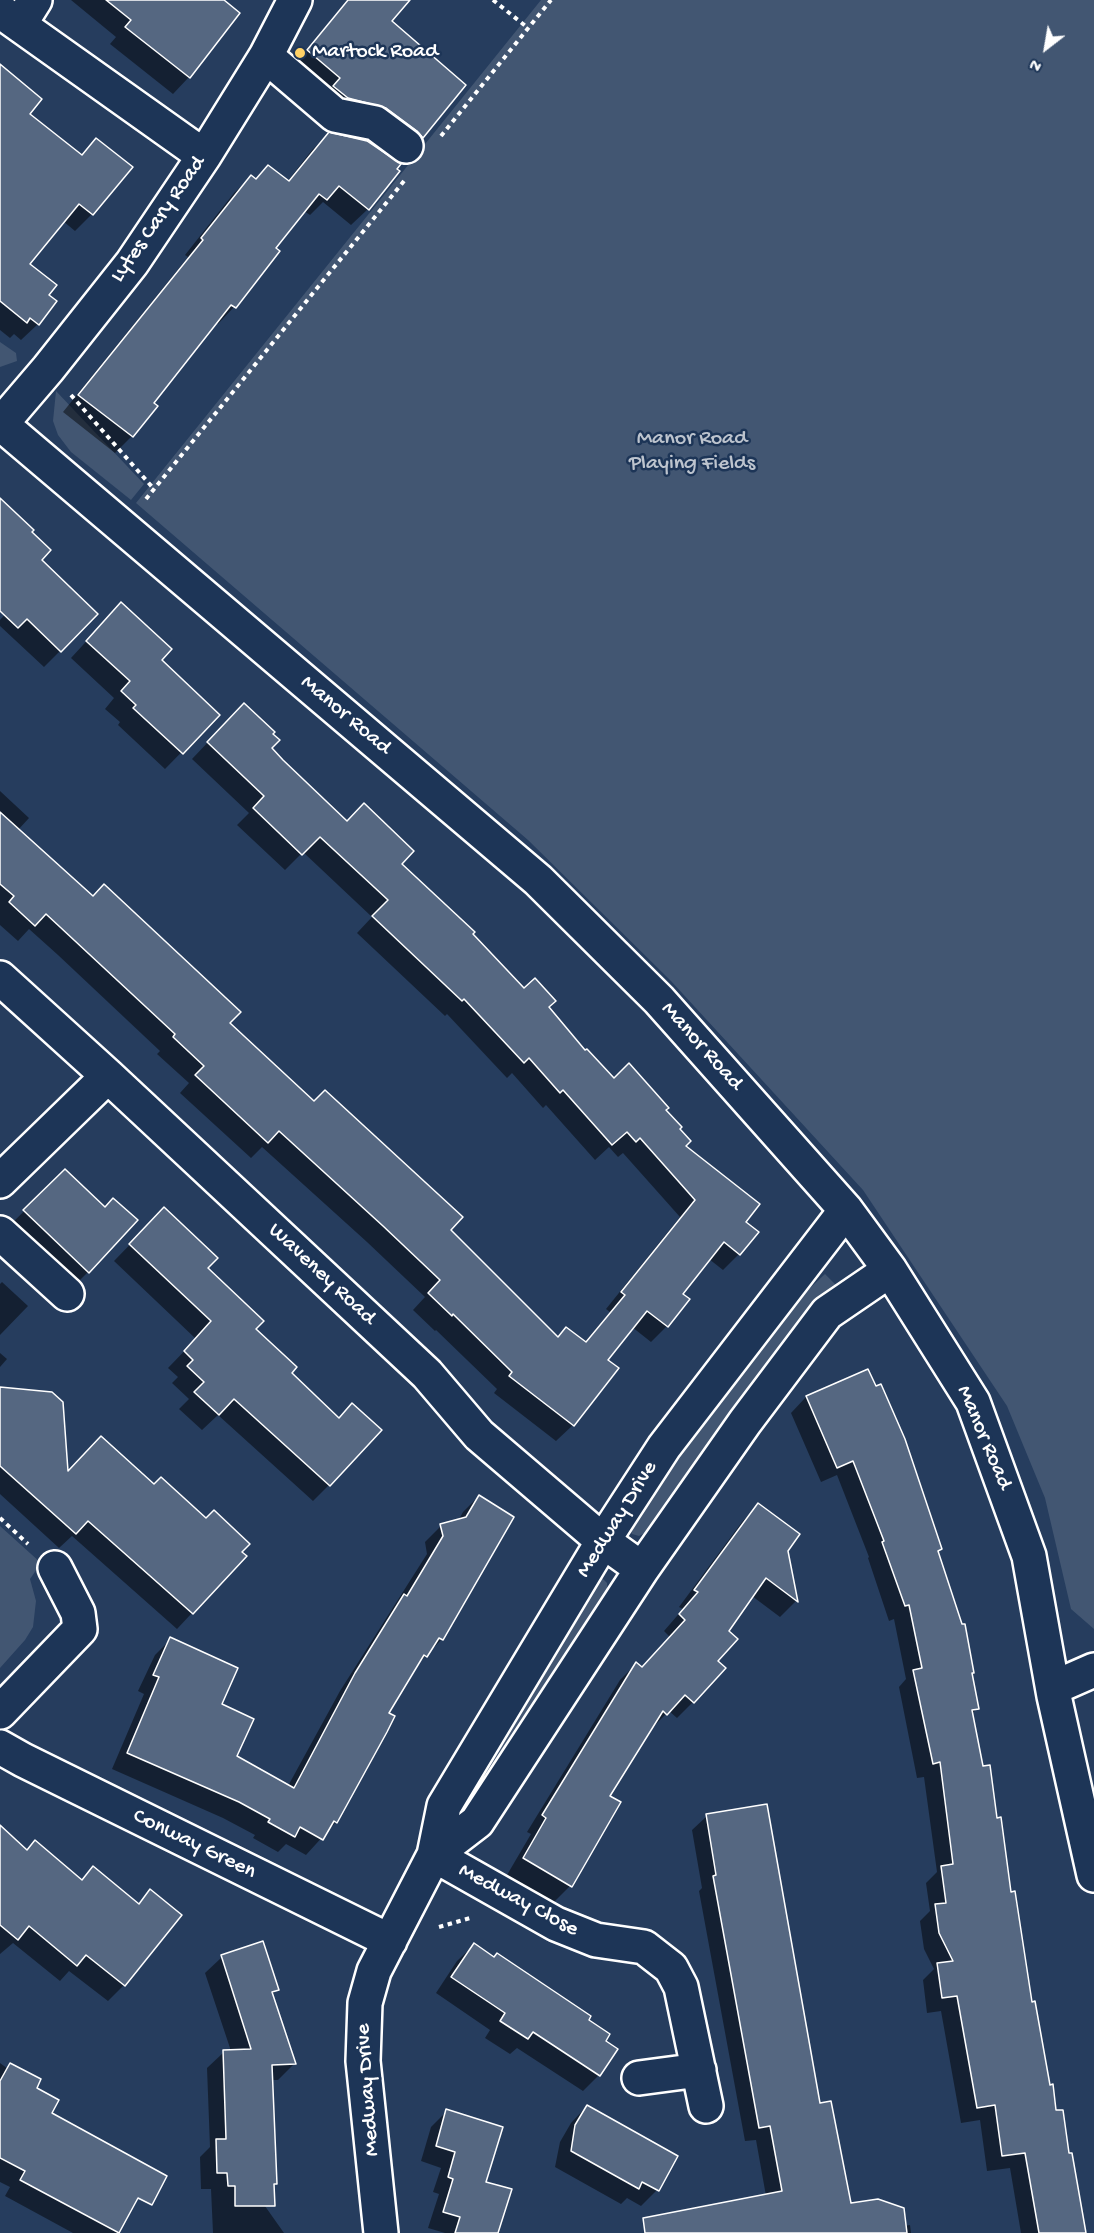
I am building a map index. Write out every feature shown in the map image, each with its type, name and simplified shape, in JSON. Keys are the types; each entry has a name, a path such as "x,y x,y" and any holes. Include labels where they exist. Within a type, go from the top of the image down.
{"street":[{"name":"Lytes Cary Road","path":"0,424 48,369 132,263 204,156 266,56 295,0"},
{"path":"18,12 204,156"},
{"path":"266,56 335,115 375,123 407,161"},
{"name":"Manor Road","path":"0,424 538,880 659,1000 846,1210 890,1270 973,1402 1029,1556 1053,1688 1094,1875"},
{"name":"Waveney Road","path":"0,978 427,1374 479,1435 603,1541 642,1569"},
{"path":"0,1181 108,1076"},
{"name":"Medway Drive","path":"381,2233 363,2061 365,2003 374,1971 434,1855 444,1806 603,1541 664,1447 846,1210"},
{"path":"0,1233 67,1294"},
{"name":"Medway Drive","path":"434,1855 477,1822 642,1569 745,1422 827,1313 890,1270"},
{"path":"0,1712 80,1629 78,1612 55,1568"},
{"path":"1053,1688 1094,1671"},
{"name":"Conway Green","path":"0,1747 390,1941"},
{"name":"Medway Close","path":"434,1855 556,1924 596,1940 644,1947 671,1968 681,1988 706,2106"},
{"path":"639,2078 699,2070"}],"path":[{"path":"493,0 528,28"},
{"path":"438,138 551,0"},
{"path":"123,528 407,161"},
{"path":"48,369 154,489"},
{"path":"390,1941 520,1902"}],"green space":[{"name":"Manor Road Playing Fields","path":"541,0 1094,0 1094,1629 1071,1609 1045,1498 1007,1406 863,1190 671,981 528,840 136,503"},
{"path":"0,342 16,353 17,361 0,367"},
{"path":"56,391 144,484 131,500 71,452 58,435 53,421"},
{"path":"825,1274 836,1285 806,1317 649,1531 639,1536 632,1534 629,1528 632,1518 794,1303"},
{"path":"0,1526 41,1563 30,1579 36,1601 33,1627 25,1640 0,1668"},
{"path":"598,1577 607,1583 607,1591 458,1833 447,1824"}],"building":[{"path":"106,0 224,0 240,13 190,78 125,27 131,20"},
{"path":"348,0 410,0 392,21 466,85 423,138 386,108 348,98 333,86 340,78 307,50"},
{"path":"0,64 42,99 30,114 82,155 96,138 133,167 93,215 79,204 30,264 57,285 49,295 57,301 39,325 30,318 27,323 0,301"},
{"path":"329,132 367,141 401,164 397,169 400,171 369,210 339,186 327,200 319,194 276,248 280,251 236,308 231,305 154,403 158,406 133,437 78,395 203,240 201,238 251,175 256,179 268,165 289,181"},
{"path":"0,498 34,530 32,532 51,550 42,560 98,614 61,652 27,619 18,628 0,611"},
{"path":"121,602 172,649 162,660 220,715 183,754 133,708 136,705 121,691 130,681 86,641"},
{"path":"244,703 275,732 273,734 280,740 272,748 283,760 347,821 364,803 414,851 402,864 475,932 473,934 524,988 535,978 556,1001 549,1007 585,1050 587,1049 614,1078 629,1063 669,1108 666,1110 691,1141 686,1146 760,1204 746,1222 759,1232 740,1255 724,1242 683,1294 690,1299 668,1327 647,1311 608,1360 619,1368 574,1426 509,1376 512,1372 453,1314 452,1316 428,1293 440,1280 383,1226 279,1131 268,1143 195,1075 204,1066 173,1037 175,1034 46,914 35,926 9,902 14,896 0,884 0,812 93,896 104,884 241,1012 230,1023 314,1101 325,1090 463,1217 451,1230 558,1337 566,1327 586,1342 625,1295 621,1292 695,1200 640,1138 636,1142 627,1132 612,1145 563,1090 560,1093 529,1058 524,1063 464,999 462,1001 372,916 388,900 320,837 302,855 253,808 264,796 207,742"},
{"path":"65,1169 105,1207 113,1198 138,1220 89,1273 23,1210"},
{"path":"164,1207 218,1258 208,1268 264,1321 256,1329 297,1367 292,1373 339,1418 352,1403 382,1430 330,1486 234,1399 219,1415 194,1392 204,1382 187,1366 193,1360 184,1351 211,1321 129,1244"},
{"path":"868,1369 876,1386 881,1384 905,1439 942,1549 938,1551 962,1624 965,1624 979,1709 972,1710 983,1766 990,1765 997,1818 1001,1817 1011,1892 1015,1891 1032,2002 1035,2001 1050,2085 1053,2084 1056,2110 1063,2110 1069,2153 1072,2153 1086,2233 1039,2233 1025,2153 1002,2156 995,2105 977,2108 957,1996 942,1998 937,1963 953,1961 939,1933 935,1904 946,1903 941,1866 953,1864 940,1762 933,1764 913,1670 922,1668 909,1605 905,1606 882,1542 884,1541 853,1461 837,1468 806,1396"},
{"path":"0,1387 52,1392 63,1402 68,1471 101,1436 154,1484 161,1477 206,1518 214,1510 250,1544 242,1552 247,1556 193,1614 88,1521 76,1534 0,1466"},
{"path":"479,1495 514,1517 443,1640 439,1638 427,1657 424,1655 389,1713 395,1716 387,1732 337,1823 334,1821 323,1840 300,1827 295,1837 268,1822 270,1819 239,1802 127,1753 159,1677 153,1675 170,1637 238,1668 222,1704 254,1719 237,1756 294,1788 355,1673 404,1594 407,1596 443,1536 440,1524 466,1517"},
{"path":"758,1503 800,1534 788,1551 798,1602 766,1578 729,1631 738,1639 718,1661 726,1668 694,1703 685,1695 667,1715 663,1711 610,1796 621,1802 572,1887 523,1858 546,1818 542,1815 636,1662 642,1667 685,1620 679,1614 698,1592 694,1590"},
{"path":"767,1804 820,2103 831,2101 851,2203 878,2199 904,2208 907,2233 645,2233 643,2218 782,2191 770,2126 759,2128 713,1876 716,1875 706,1814"},
{"path":"0,1825 27,1850 35,1840 82,1880 93,1866 139,1904 150,1889 182,1915 125,1986 86,1955 77,1966 29,1926 18,1940 0,1925"},
{"path":"263,1941 279,1990 272,1992 296,2064 272,2065 277,2184 274,2184 275,2206 235,2206 235,2186 228,2186 227,2173 217,2173 216,2139 226,2139 223,2050 251,2049 221,1955"},
{"path":"474,1943 494,1957 497,1953 591,2016 589,2020 610,2034 606,2041 618,2049 600,2076 533,2032 528,2039 500,2021 505,2013 451,1977"},
{"path":"10,2063 41,2079 37,2088 59,2100 52,2113 167,2176 152,2205 138,2198 119,2233 20,2180 25,2171 0,2158 0,2081"},
{"path":"587,2105 678,2156 659,2191 642,2182 639,2189 571,2151 575,2125"},
{"path":"446,2109 503,2127 486,2182 512,2189 498,2233 455,2233 460,2217 443,2212 453,2179 448,2177 455,2152 436,2146"}],"place":[{"name":"Martock Road","path":"300,53"}]}
